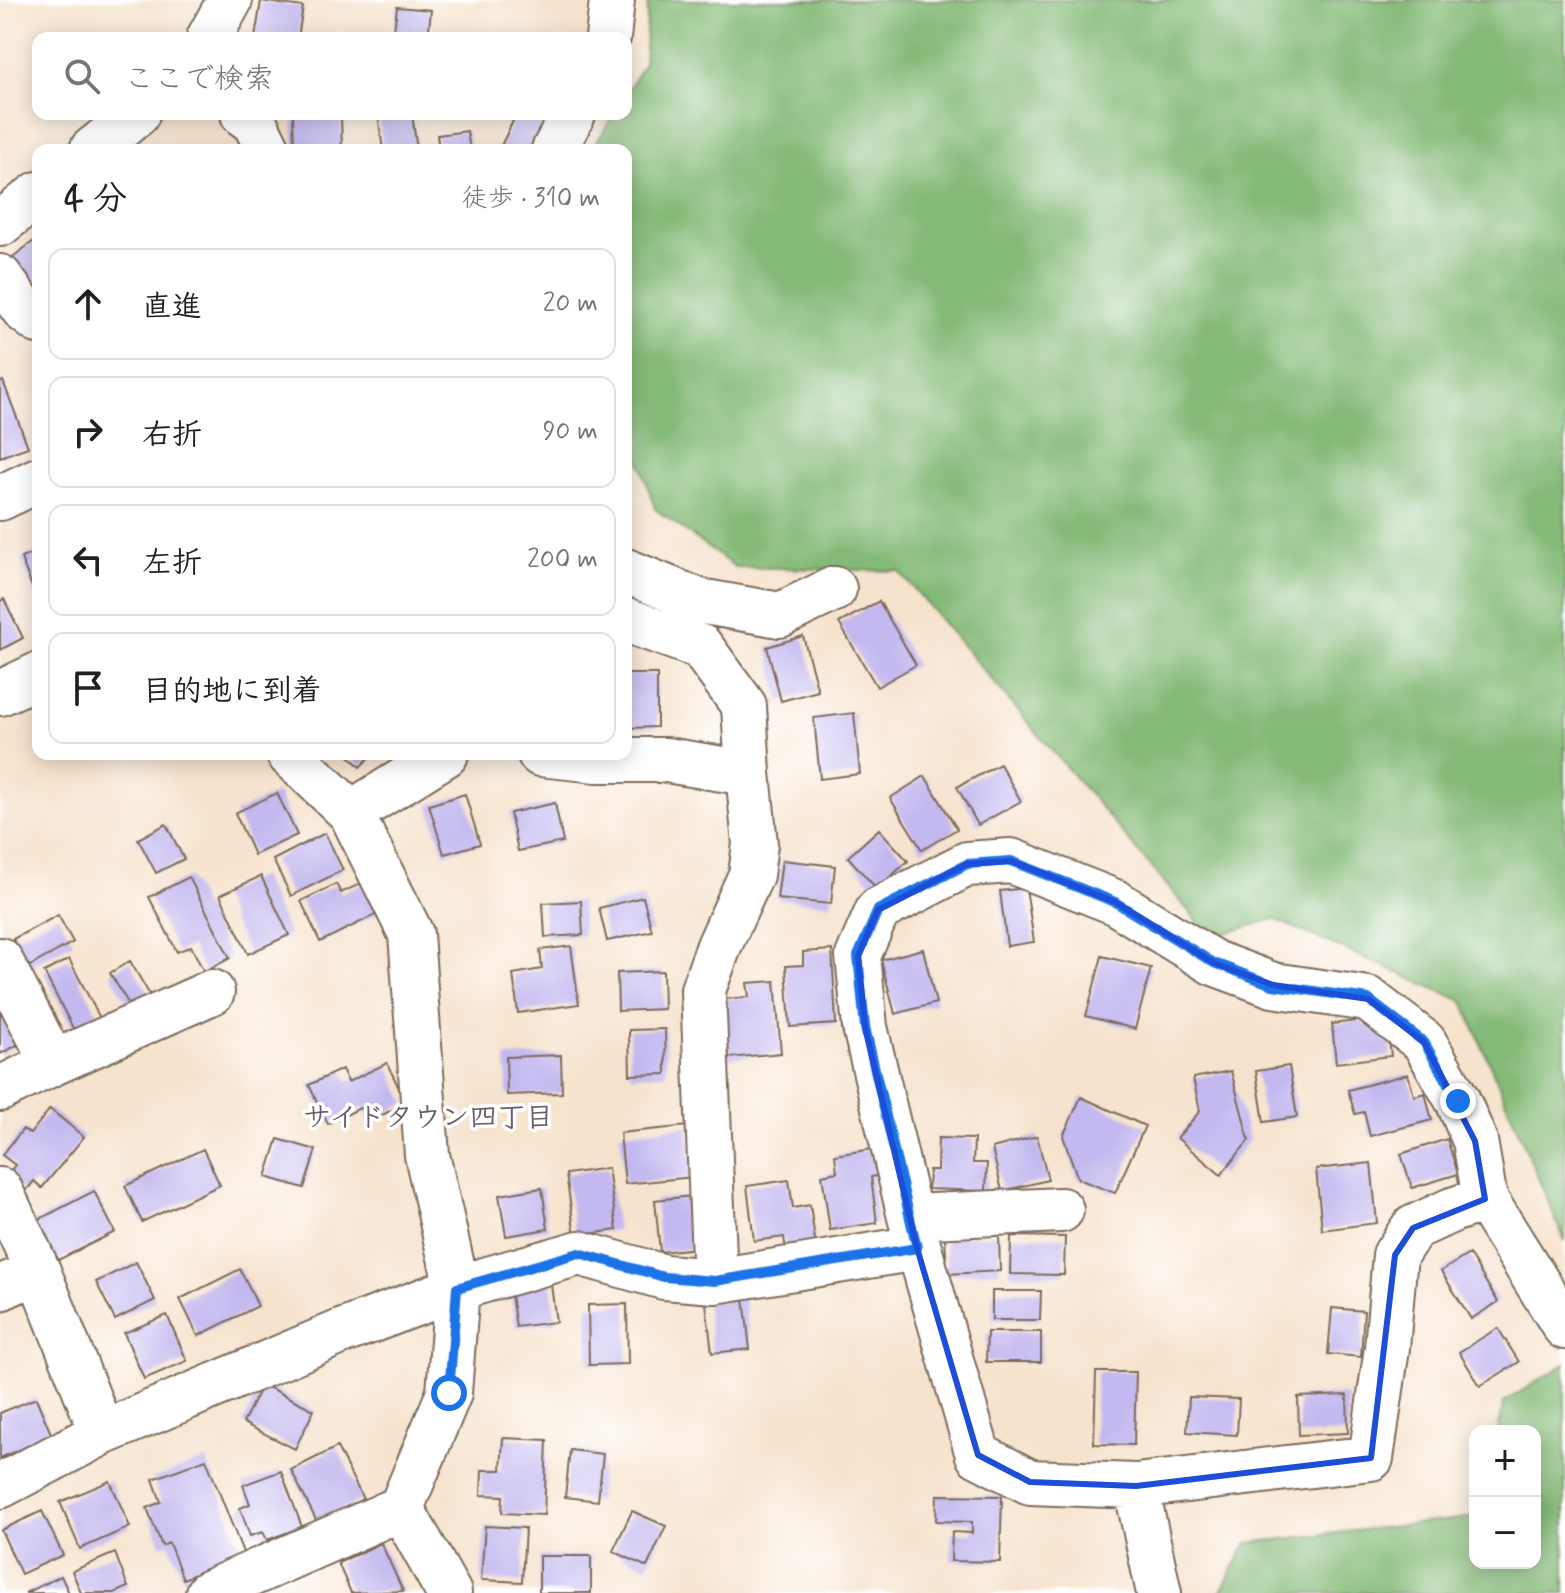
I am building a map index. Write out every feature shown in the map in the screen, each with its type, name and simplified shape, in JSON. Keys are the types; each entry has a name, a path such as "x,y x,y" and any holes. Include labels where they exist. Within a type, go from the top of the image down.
{"street":[{"path":"212,32 230,0"},
{"path":"609,32 612,0"},
{"path":"100,144 130,120"},
{"path":"251,120 265,144"},
{"path":"557,144 570,120"},
{"path":"0,224 32,199"},
{"path":"0,277 32,316"},
{"path":"0,498 32,483"},
{"path":"632,573 699,601 780,615 834,589"},
{"path":"632,622 701,647 744,706 755,844 751,875 703,990 715,1281"},
{"path":"0,693 32,678"},
{"path":"208,1593 401,1508 449,1393 457,1288 427,1155 411,934 351,813 295,760"},
{"path":"351,813 436,760"},
{"path":"597,760 666,760 748,773"},
{"path":"1485,1199 1413,1228 1395,1255 1387,1348 1371,1458 1136,1486 1030,1482 978,1455 914,1233 865,1027 858,956 878,910 967,864 1011,861 1115,902 1214,963 1273,985 1368,999 1424,1042 1458,1101 1475,1141 1485,1199 1565,1327"},
{"path":"0,960 53,1063"},
{"path":"0,1089 212,992"},
{"path":"0,1190 19,1279 102,1433"},
{"path":"0,1486 102,1433 341,1332 457,1288 579,1253 664,1277 715,1281 914,1233 1061,1210"},
{"path":"1136,1486 1159,1593"},
{"path":"401,1508 449,1593"}],"highlighted area":[{"path":"1011,861 1115,902 1214,963 1273,985 1368,999 1424,1042 1475,1141 1485,1199 1413,1228 1395,1255 1371,1458 1136,1486 1030,1482 978,1455 917,1248 865,1027 858,956 878,910 967,864"}],"green space":[{"path":"648,0 1565,0 1565,1241 1463,1001 1274,919 1211,937 899,571 735,567 655,509 632,437 632,144 596,144 610,120 632,120 632,83 644,63"},
{"path":"1565,1364 1565,1593 1220,1593 1247,1543 1469,1518 1469,1569 1541,1569 1541,1425 1499,1425 1504,1402"}],"building":[{"path":"261,1 303,7 299,32 256,32"},
{"path":"397,7 431,10 429,32 394,32"},
{"path":"293,120 341,120 342,144 294,144"},
{"path":"379,120 413,120 416,144 382,144"},
{"path":"545,120 534,144 502,144 513,121"},
{"path":"467,131 469,144 438,144 437,135"},
{"path":"32,242 32,288 10,259"},
{"path":"3,381 28,447 0,457 0,382"},
{"path":"32,553 32,586 21,558"},
{"path":"4,599 23,638 0,650 0,601"},
{"path":"879,601 916,665 877,687 839,623"},
{"path":"803,636 818,691 781,701 767,647"},
{"path":"632,674 657,674 657,727 632,728"},
{"path":"854,713 860,774 820,779 814,718"},
{"path":"353,760 367,760 360,767"},
{"path":"1000,764 1021,801 978,825 957,787"},
{"path":"925,776 957,829 922,850 890,798"},
{"path":"277,793 297,835 254,855 235,813"},
{"path":"465,794 480,844 444,854 429,805"},
{"path":"555,803 563,842 518,851 510,813"},
{"path":"166,824 184,859 156,873 138,839"},
{"path":"879,829 908,861 877,889 848,857"},
{"path":"325,833 343,870 291,896 273,860"},
{"path":"782,860 835,866 831,904 777,899"},
{"path":"261,876 289,935 248,954 220,895"},
{"path":"189,877 230,958 204,972 191,946 177,952 149,897"},
{"path":"364,882 379,913 320,942 301,901 336,884 341,893"},
{"path":"1026,888 1034,942 1007,946 1000,891"},
{"path":"643,897 652,931 607,941 599,908"},
{"path":"581,901 583,935 545,937 543,903"},
{"path":"58,915 73,942 28,967 13,939"},
{"path":"571,946 579,1004 518,1013 513,974 542,969 540,950"},
{"path":"923,949 936,1003 895,1014 881,960"},
{"path":"832,950 836,1024 790,1027 786,966 803,965 803,952"},
{"path":"1102,956 1151,968 1135,1029 1086,1016"},
{"path":"69,959 101,1020 76,1034 44,972"},
{"path":"130,961 151,997 131,1008 110,973"},
{"path":"663,971 664,1009 618,1011 617,973"},
{"path":"775,981 781,1053 729,1058 724,999 749,997 747,983"},
{"path":"0,998 27,1040 0,1054"},
{"path":"1386,1017 1391,1056 1336,1063 1332,1024"},
{"path":"665,1029 666,1074 630,1075 629,1030"},
{"path":"561,1055 562,1093 507,1095 506,1057"},
{"path":"387,1063 406,1103 370,1121 364,1106 328,1124 309,1085 342,1069 348,1082"},
{"path":"1289,1066 1297,1117 1264,1122 1256,1071"},
{"path":"1231,1071 1249,1140 1221,1175 1177,1138 1200,1111 1193,1078"},
{"path":"1408,1074 1414,1096 1425,1093 1432,1120 1370,1136 1364,1112 1355,1114 1348,1090"},
{"path":"1081,1097 1145,1126 1115,1193 1078,1179 1063,1136"},
{"path":"50,1109 84,1137 42,1188 34,1181 25,1192 6,1177 15,1165 2,1155 23,1129 30,1134"},
{"path":"688,1126 693,1177 625,1184 620,1133"},
{"path":"1037,1136 1048,1180 1002,1191 992,1148"},
{"path":"938,1138 974,1139 973,1163 987,1163 986,1191 928,1189 929,1170 937,1170"},
{"path":"278,1139 316,1150 304,1188 266,1177"},
{"path":"1447,1139 1458,1174 1412,1188 1401,1154"},
{"path":"879,1148 882,1175 871,1177 877,1223 830,1230 822,1175 837,1172 835,1155"},
{"path":"203,1149 220,1185 142,1222 125,1186"},
{"path":"1371,1163 1377,1223 1322,1230 1316,1169"},
{"path":"608,1168 617,1230 575,1236 566,1174"},
{"path":"789,1180 793,1208 810,1205 816,1247 786,1250 784,1237 754,1241 747,1186"},
{"path":"542,1188 548,1229 506,1236 499,1195"},
{"path":"94,1191 115,1232 52,1263 32,1223"},
{"path":"692,1196 697,1248 660,1252 655,1200"},
{"path":"999,1235 1000,1271 947,1274 945,1237"},
{"path":"1011,1236 1065,1237 1064,1275 1010,1274"},
{"path":"1469,1254 1498,1302 1471,1319 1441,1271"},
{"path":"136,1262 155,1300 115,1320 96,1282"},
{"path":"240,1269 258,1306 198,1336 180,1299"},
{"path":"550,1277 556,1322 516,1327 509,1283"},
{"path":"992,1291 1041,1291 1040,1320 992,1320"},
{"path":"744,1298 750,1349 712,1353 706,1303"},
{"path":"627,1304 628,1364 589,1365 588,1305"},
{"path":"1332,1308 1364,1311 1361,1357 1328,1354"},
{"path":"167,1315 187,1361 144,1379 124,1333"},
{"path":"1498,1328 1519,1362 1480,1386 1459,1352"},
{"path":"987,1332 1041,1332 1041,1362 986,1362"},
{"path":"1096,1372 1136,1372 1134,1445 1094,1444"},
{"path":"262,1384 314,1410 295,1449 243,1423"},
{"path":"1347,1395 1348,1433 1299,1435 1298,1397"},
{"path":"1189,1397 1239,1399 1237,1435 1187,1432"},
{"path":"36,1398 52,1436 0,1458 0,1413"},
{"path":"503,1438 547,1440 544,1515 502,1513 503,1496 481,1495 482,1470 501,1470"},
{"path":"337,1447 363,1499 317,1522 291,1470"},
{"path":"570,1450 603,1454 598,1501 565,1497"},
{"path":"206,1459 244,1555 183,1579 169,1543 162,1546 147,1508 161,1502 153,1479"},
{"path":"281,1471 302,1527 267,1540 263,1532 250,1536 240,1508 250,1504 243,1485"},
{"path":"110,1481 130,1527 80,1549 60,1502"},
{"path":"937,1495 1002,1496 1000,1562 951,1561 952,1532 972,1533 972,1522 936,1521"},
{"path":"42,1511 63,1555 21,1574 1,1530"},
{"path":"632,1511 666,1526 647,1567 613,1551"},
{"path":"485,1526 525,1528 522,1582 481,1580"},
{"path":"381,1543 403,1591 351,1593 338,1563"},
{"path":"115,1553 128,1587 114,1593 81,1593 72,1571"},
{"path":"539,1556 591,1556 591,1593 539,1593"},
{"path":"61,1576 69,1593 25,1593"}],"district":[{"name":"サイドタウン四丁目","path":"428,1116"}],"route":[{"path":"449,1393 457,1288 579,1253 664,1277 715,1281 917,1248 865,1027 858,956 878,910 967,864 1011,861 1115,902 1214,963 1273,985 1368,999 1424,1042 1458,1101"}]}
